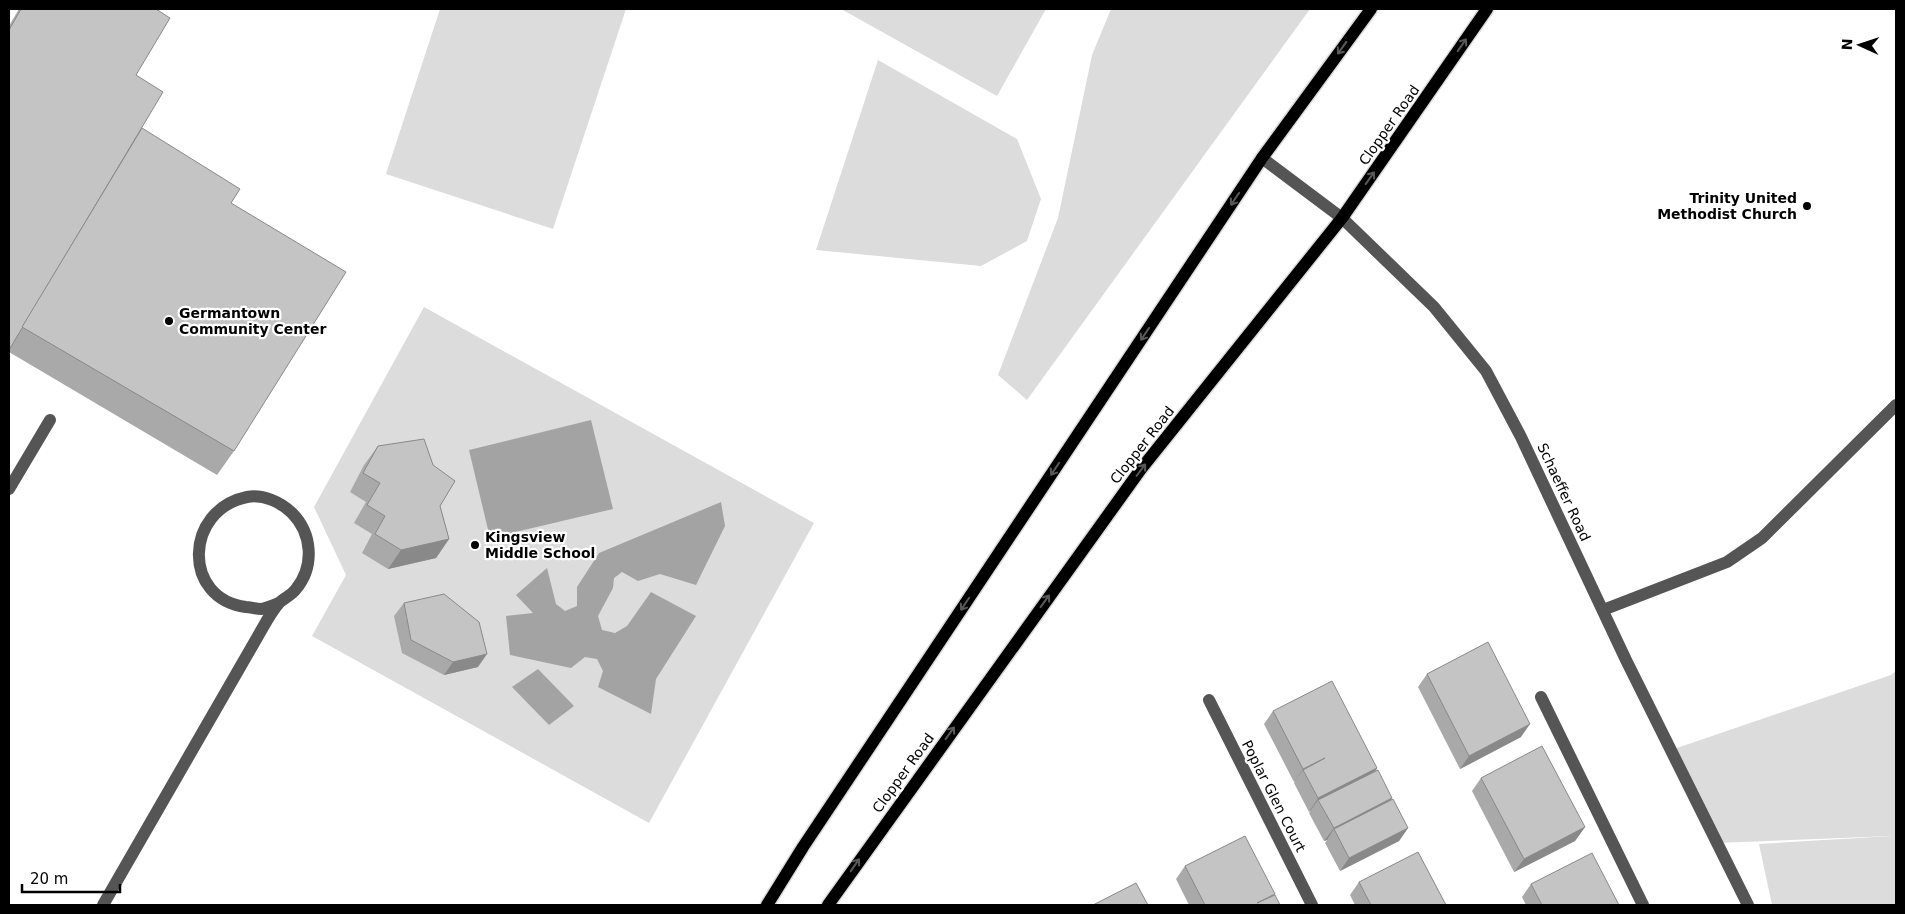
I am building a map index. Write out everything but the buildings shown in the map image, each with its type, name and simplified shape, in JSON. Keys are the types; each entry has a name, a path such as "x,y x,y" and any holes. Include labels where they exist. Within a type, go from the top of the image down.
{"main road":[{"path":"767,905 803,847 1262,158 1371,9"},
{"name":"Clopper Road","path":"828,905 1140,469 1342,218 1487,9"}],"street":[{"name":"Schaeffer Road","path":"1262,158 1342,218 1434,307 1486,371 1522,437 1602,610 1748,905"},
{"path":"1602,610 1728,562 1762,538 1896,404"},
{"path":"9,489 50,420"},
{"path":"103,905 262,628 279,603 296,590 306,573 310,555 307,536 299,520 285,506 267,498 248,497 225,505 210,518 204,528 198,547 199,566 211,590 232,605 260,609 279,603"},
{"path":"1541,697 1643,905"},
{"name":"Poplar Glen Court","path":"1209,700 1312,905"}],"shaded area":[{"path":"440,9 626,9 553,229 386,174"},
{"path":"841,9 1046,9 997,96"},
{"path":"1111,9 1310,9 1027,400 998,375 1058,218 1092,55"},
{"path":"878,60 1017,139 1041,199 1027,241 981,266 816,250"},
{"path":"424,307 814,523 649,823 312,636 346,575 314,507"},
{"path":"591,420 613,509 490,538 469,450"},
{"path":"721,502 725,526 696,585 660,574 638,581 622,572 614,578 613,588 598,616 602,630 615,633 627,626 651,592 696,616 656,679 651,714 598,687 603,671 597,659 585,657 571,668 510,655 506,616 533,613 516,595 547,568 556,604 565,611 577,606 577,587 599,553"},
{"path":"538,669 574,706 549,725 512,687"},
{"path":"1896,671 1896,905 1772,905 1759,844 1892,836 1717,843 1671,750 1891,675"}],"place":[{"name":"Trinity United Methodist Church","path":"1807,206"},
{"name":"Germantown Community Center","path":"169,321"},
{"name":"Kingsview Middle School","path":"475,545"}]}
